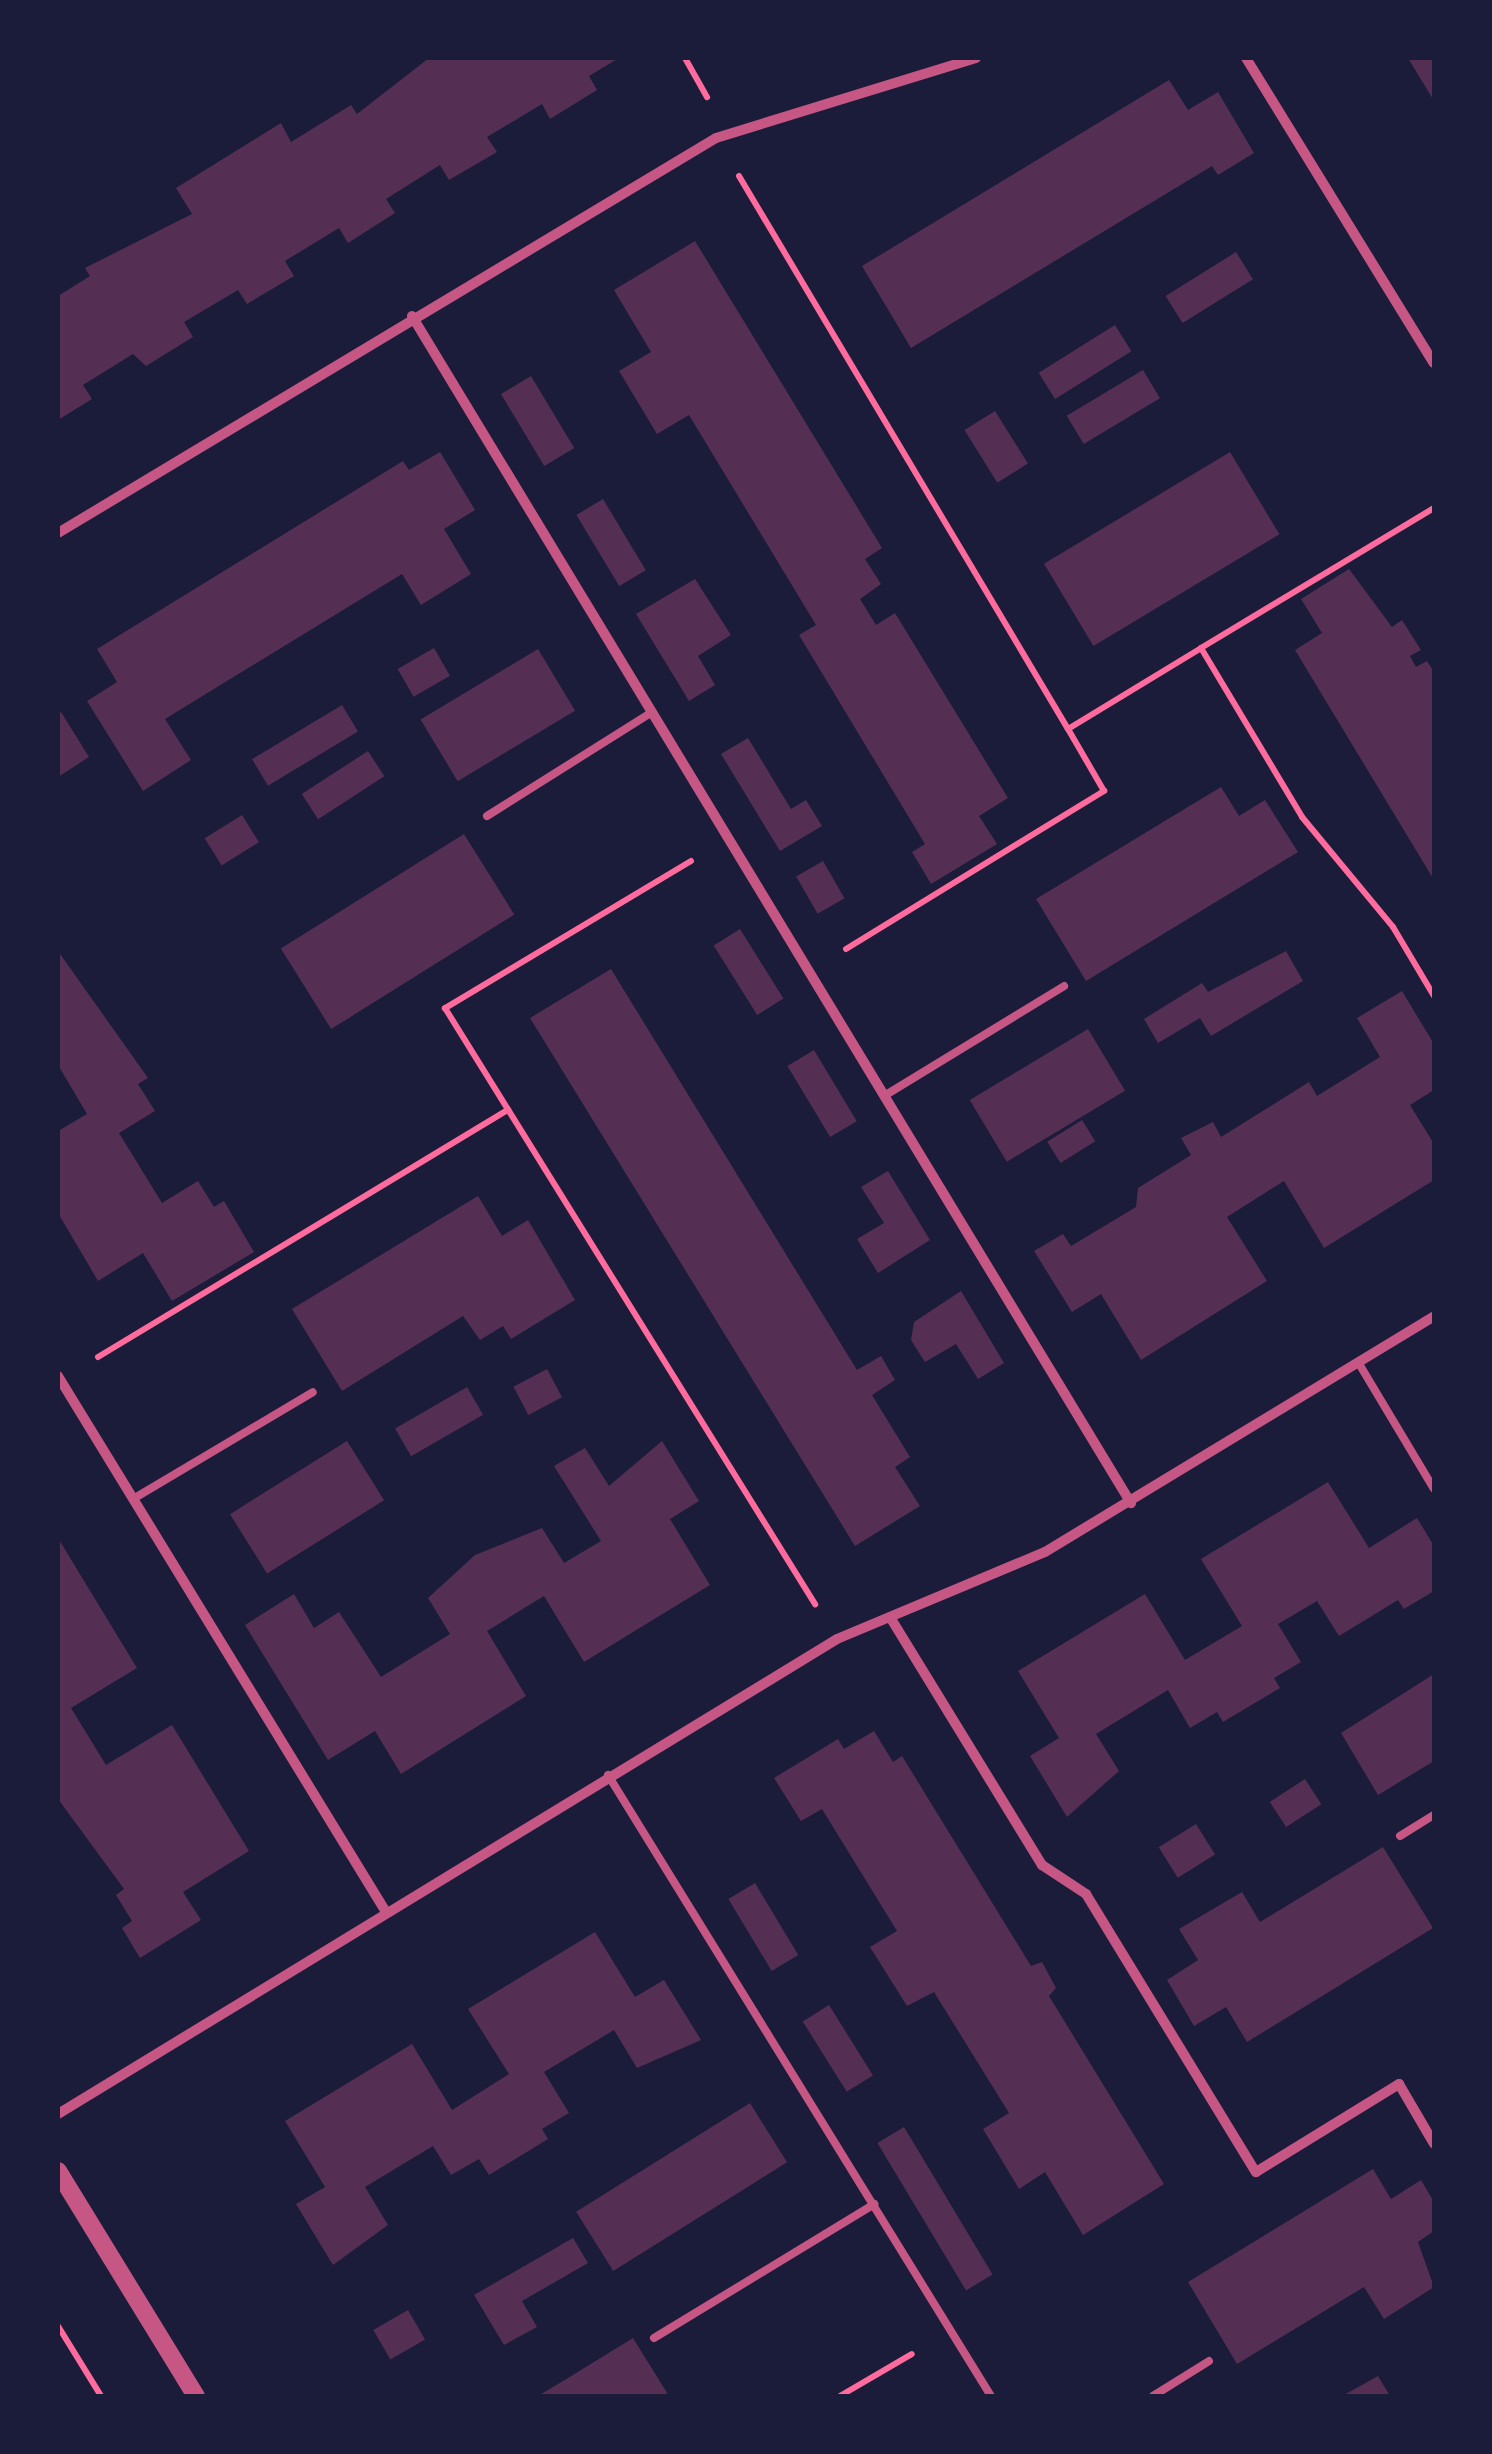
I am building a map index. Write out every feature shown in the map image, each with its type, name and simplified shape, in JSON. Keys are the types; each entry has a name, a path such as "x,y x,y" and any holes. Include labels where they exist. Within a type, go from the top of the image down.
{"street":[{"path":"58,533 412,316 716,138 976,58"},
{"path":"1246,58 1434,363"},
{"path":"412,316 1131,1503"},
{"path":"58,2114 608,1775 837,1639 1046,1552 1434,1316"},
{"path":"59,1378 386,1912"},
{"path":"890,1617 1042,1865 1086,1894 1256,2172 1398,2084 1434,2144"},
{"path":"58,2171 196,2396"}],"lane":[{"path":"486,816 652,712"},
{"path":"884,1096 1064,986"},
{"path":"1358,1362 1434,1489"},
{"path":"134,1499 313,1392"},
{"path":"608,1775 991,2396"},
{"path":"1400,1836 1434,1815"},
{"path":"654,2338 874,2204"},
{"path":"1153,2396 1210,2361"}],"path":[{"path":"716,138 1104,791 809,972"},
{"path":"1068,729 1434,508"},
{"path":"1200,648 1302,817 1393,927 1434,996"},
{"path":"728,839 445,1008 837,1639"},
{"path":"59,1378 508,1110"},
{"path":"58,2326 101,2396"},
{"path":"840,2396 951,2331"},
{"path":"58,2352 69,2345"}],"building":[{"path":"429,58 619,58 589,76 597,90 550,119 542,104 487,137 497,152 449,180 440,165 386,199 395,213 348,243 339,228 285,261 294,276 247,304 238,290 184,322 193,337 146,366 133,354 83,385 92,399 58,420 58,296 90,276 85,268 192,214 176,188 281,123 291,142 351,105 357,114"},
{"path":"1408,58 1434,58 1434,101"},
{"path":"1169,80 1188,110 1218,92 1254,153 1218,175 1212,166 911,348 862,266"},
{"path":"695,241 882,548 865,559 881,584 860,599 876,625 895,613 1008,798 979,816 997,844 931,884 912,852 925,844 799,635 816,625 689,415 657,434 619,371 651,352 614,290"},
{"path":"1236,252 1253,279 1183,323 1166,296"},
{"path":"1115,325 1131,351 1055,399 1039,373"},
{"path":"1143,370 1160,398 1084,444 1067,416"},
{"path":"531,376 574,448 544,466 501,394"},
{"path":"995,411 1028,464 997,483 964,430"},
{"path":"440,452 475,510 444,529 471,574 421,605 402,574 165,719 191,760 143,791 87,701 117,682 97,649 403,461 409,470"},
{"path":"1230,452 1279,534 1093,646 1044,564"},
{"path":"603,499 646,570 619,586 576,515"},
{"path":"1349,569 1392,627 1402,620 1421,650 1410,656 1416,667 1427,661 1434,672 1434,880 1295,650 1322,633 1301,599"},
{"path":"695,579 731,635 698,656 715,685 689,701 636,614"},
{"path":"434,648 450,676 414,697 398,669"},
{"path":"538,649 575,711 458,781 421,720"},
{"path":"342,705 358,732 268,786 252,759"},
{"path":"61,712 89,757 58,777 58,714"},
{"path":"748,738 791,809 806,800 822,826 780,851 721,754"},
{"path":"368,751 384,776 318,819 302,794"},
{"path":"1221,787 1239,816 1265,800 1298,852 1086,981 1036,899"},
{"path":"242,815 259,842 222,865 205,838"},
{"path":"464,834 514,915 331,1029 281,948"},
{"path":"823,861 844,898 818,914 796,877"},
{"path":"740,929 783,999 757,1015 714,945"},
{"path":"58,951 148,1078 138,1084 155,1111 119,1133 162,1203 198,1181 214,1207 224,1201 254,1252 172,1301 143,1253 98,1281 58,1213 58,1131 87,1114 58,1065"},
{"path":"1286,951 1303,981 1211,1036 1200,1018 1158,1043 1144,1019 1202,983 1208,992"},
{"path":"611,969 857,1370 881,1356 895,1380 872,1395 910,1457 895,1467 920,1506 855,1546 530,1018"},
{"path":"1402,991 1434,1044 1434,1090 1410,1105 1434,1144 1434,1180 1324,1248 1284,1181 1227,1217 1267,1281 1141,1360 1101,1294 1072,1312 1034,1251 1063,1234 1071,1246 1136,1207 1138,1188 1191,1155 1181,1138 1213,1122 1221,1137 1309,1082 1317,1096 1380,1057 1357,1018"},
{"path":"1088,1029 1125,1091 1007,1162 970,1100"},
{"path":"814,1050 857,1121 830,1137 787,1066"},
{"path":"1082,1120 1095,1141 1060,1163 1047,1142"},
{"path":"888,1171 930,1240 878,1273 857,1239 884,1223 861,1187"},
{"path":"478,1196 502,1236 528,1220 575,1300 511,1339 503,1326 480,1340 463,1316 342,1391 292,1309"},
{"path":"961,1291 1004,1363 978,1379 956,1344 925,1362 911,1340 914,1322"},
{"path":"547,1369 562,1397 528,1415 513,1387"},
{"path":"467,1387 483,1415 411,1456 395,1428"},
{"path":"347,1441 384,1500 267,1573 230,1514"},
{"path":"662,1441 699,1501 670,1519 710,1585 584,1662 544,1596 487,1631 526,1696 401,1774 375,1731 328,1760 245,1625 294,1594 314,1628 339,1612 381,1677 450,1634 428,1598 475,1555 542,1528 564,1563 601,1541 554,1466 585,1448 609,1486"},
{"path":"1328,1482 1369,1548 1417,1518 1434,1546 1434,1591 1404,1609 1398,1600 1339,1636 1317,1601 1278,1624 1301,1662 1274,1678 1280,1688 1223,1722 1217,1712 1190,1728 1168,1690 1096,1734 1119,1771 1067,1817 1030,1756 1059,1738 1018,1671 1145,1594 1185,1660 1242,1626 1201,1559"},
{"path":"58,1538 137,1668 71,1708 106,1765 172,1725 249,1851 183,1892 201,1920 140,1958 122,1928 132,1921 116,1895 124,1889 58,1799"},
{"path":"1434,1674 1434,1761 1378,1795 1341,1733"},
{"path":"874,1731 893,1762 902,1756 1031,1966 1042,1962 1056,1988 1049,1996 1164,2184 1083,2235 1045,2172 1019,2189 983,2129 1009,2113 934,1992 907,2006 870,1947 897,1931 822,1809 801,1821 774,1778 838,1739 844,1749"},
{"path":"1305,1779 1321,1804 1286,1827 1270,1802"},
{"path":"1196,1824 1215,1855 1178,1878 1159,1847"},
{"path":"1383,1847 1433,1928 1247,2042 1226,2007 1194,2026 1167,1980 1198,1960 1179,1929 1242,1892 1260,1922"},
{"path":"755,1883 798,1955 772,1971 728,1899"},
{"path":"595,1932 635,1997 664,1980 701,2040 637,2068 614,2030 544,2072 569,2113 542,2129 548,2139 489,2175 479,2159 451,2175 433,2146 365,2187 388,2225 333,2265 296,2204 325,2187 285,2121 412,2044 452,2110 509,2074 468,2009"},
{"path":"829,2005 873,2075 847,2092 803,2021"},
{"path":"750,2103 787,2162 613,2271 576,2212"},
{"path":"904,2127 993,2274 966,2290 877,2143"},
{"path":"1373,2169 1391,2199 1421,2180 1434,2202 1434,2231 1418,2242 1434,2287 1384,2319 1364,2287 1237,2364 1188,2282"},
{"path":"573,2238 588,2263 522,2301 537,2327 504,2345 474,2295"},
{"path":"408,2310 425,2339 390,2359 373,2330"},
{"path":"633,2338 669,2396 538,2396 568,2378"},
{"path":"1378,2376 1390,2396 1342,2396"}]}
